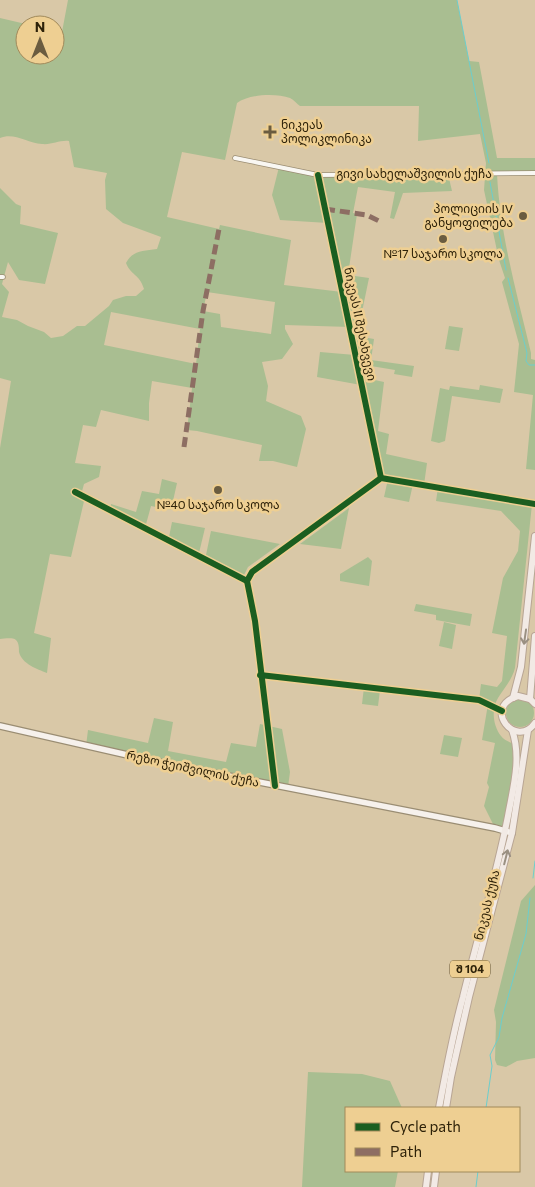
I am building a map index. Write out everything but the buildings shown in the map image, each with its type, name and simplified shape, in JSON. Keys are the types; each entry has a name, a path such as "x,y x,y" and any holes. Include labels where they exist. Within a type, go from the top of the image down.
{"main road":[{"path":"513,698 524,645 535,536"},
{"path":"532,702 535,636"},
{"path":"502,711 507,701 513,698 524,696 532,702"},
{"name":"ნიკეას ქუჩა","path":"439,1107 463,996 493,884 512,791 517,756 516,742 512,730 504,722 502,711"},
{"path":"512,730 528,730 535,723"},
{"name":"რეზო ჭეიშვილის ქუჩა","path":"0,726 276,786 505,830 512,833"},
{"name":"ნიკეას ქუჩა","path":"446,1107 469,997 512,833 528,730"},
{"path":"426,1187 428,1172"},
{"path":"434,1187 436,1172"}],"street":[{"name":"გივი სახელაშვილის ქუჩა","path":"235,158 318,175 535,173"},
{"name":"ნიკეას II შესახვევი","path":"318,175 381,478"},
{"path":"276,786 260,675 255,622 247,581 252,572 381,478 535,504"},
{"path":"75,492 247,581"},
{"path":"260,675 478,700 502,711"}],"green space":[{"path":"68,0 457,0 469,61 479,62 497,158 535,158 535,173 497,174 510,264 531,359 535,360 535,470 526,469 533,395 514,392 519,344 502,282 505,278 499,260 484,190 486,163 480,134 418,141 419,106 300,106 290,98 270,95 255,96 242,100 237,103 225,160 182,152 167,217 219,229 220,225 291,240 284,285 342,292 328,223 280,220 272,195 279,167 318,175 448,174 452,191 403,193 394,219 390,218 395,192 358,187 353,213 357,214 348,275 369,278 357,336 374,339 371,360 414,366 412,377 394,374 395,370 371,366 370,379 384,382 378,431 389,434 386,454 427,463 424,485 413,484 409,502 384,497 388,479 381,478 361,385 317,377 320,352 355,355 350,327 285,325 285,329 293,344 282,359 262,362 268,386 266,401 301,416 306,429 297,467 273,461 259,461 262,445 187,430 192,388 152,381 149,421 101,410 96,427 83,425 75,463 101,466 99,477 84,484 81,495 85,497 71,557 50,554 34,633 51,638 47,673 30,666 23,660 16,640 10,638 0,639 0,448 11,381 0,378 0,188 16,204 21,206 20,224 58,233 45,284 19,280 8,262 2,284 9,292 2,317 17,320 44,332 51,338 63,336 77,326 85,326 109,306 113,300 126,296 136,296 144,289 140,280 126,263 135,253 157,249 161,237 123,223 106,209 105,180 107,173 74,167 69,141 42,144 10,136 0,138 0,18 15,22 15,65 65,65 65,16","holes":["207,292 275,302 271,334 221,327 220,314 203,311","111,312 200,329 196,364 104,345"]},
{"path":"449,326 463,328 459,351 445,349"},
{"path":"480,385 503,389 500,403 452,396 445,441 439,443 431,441 440,388 449,390 450,386 479,390"},
{"path":"162,479 177,483 171,510 151,506 145,528 110,510 111,504 136,512 142,491 159,494"},
{"path":"438,488 532,504 515,668 494,707 498,732 508,742 514,744 517,756 505,830 495,828 484,806 489,787 487,783 495,743 482,740 488,704 479,700 481,684 497,687 502,681 507,636 492,633 503,578 518,551 520,531 501,511 436,501"},
{"path":"349,508 341,549 300,544"},
{"path":"172,522 205,528 199,553 169,537"},
{"path":"211,531 280,544 248,567 244,575 206,555"},
{"path":"368,557 372,561 369,586 340,581 340,574"},
{"path":"416,604 472,614 470,626 436,620 436,615 414,611"},
{"path":"444,622 456,625 452,649 439,646"},
{"path":"364,687 380,690 378,706 362,704"},
{"path":"520,699 530,703 534,713 530,723 520,727 510,723 506,713 510,703"},
{"path":"154,718 173,722 168,751 226,762 231,743 256,747 260,724 282,729 290,772 288,787 86,746 88,730 148,743"},
{"path":"444,735 462,738 458,757 440,754"},
{"path":"535,885 535,1058 517,1061 506,1067 497,1065 495,1060 496,1022 494,1010 521,901"},
{"path":"308,1072 362,1074 390,1081 402,1107 345,1107 345,1172 398,1172 395,1187 302,1187"}],"waterway":[{"path":"457,0 489,163"},
{"path":"490,182 506,270"},
{"path":"508,278 527,353 526,361 529,365 535,365"},
{"path":"533,878 535,861"},
{"path":"486,1107 492,1066 490,1055 499,1037 502,1018 526,934 530,898"},
{"path":"476,1187 478,1172"}],"marked path":[{"path":"325,209 367,215 379,221"},
{"path":"184,447 203,311 219,229"}],"cycle path":[{"path":"318,175 381,478"},
{"path":"275,786 255,621 247,581 252,572 381,478 535,504"},
{"path":"75,492 247,581"},
{"path":"260,675 479,700 502,711"}],"place":[{"name":"ნიკეას პოლიკლინიკა","path":"270,132"},
{"name":"პოლიციის IV განყოფილება","path":"523,216"},
{"name":"№17 საჯარო სკოლა","path":"443,239"},
{"name":"№40 საჯარო სკოლა","path":"218,490"}]}
